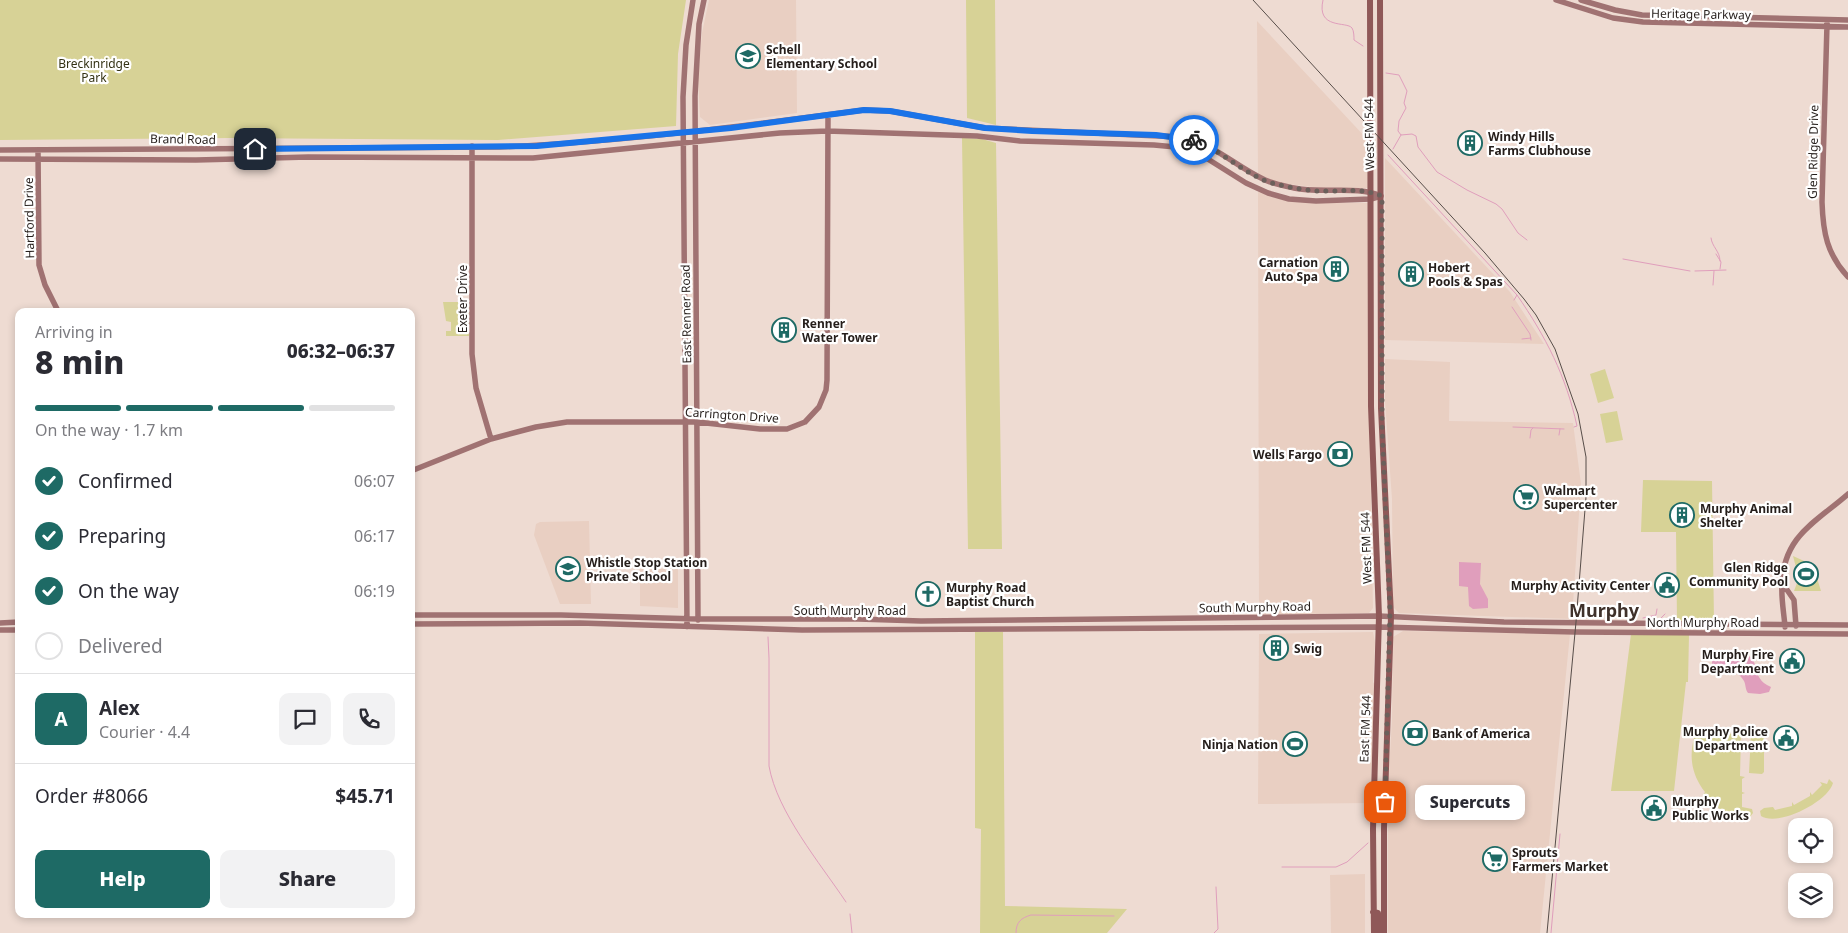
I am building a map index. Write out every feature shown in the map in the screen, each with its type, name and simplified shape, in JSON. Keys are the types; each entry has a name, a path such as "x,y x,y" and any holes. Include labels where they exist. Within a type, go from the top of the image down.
{"main road":[{"name":"East Renner Road","path":"687,627 683,133 684,69 693,0"},
{"name":"East Renner Road","path":"698,628 695,112 698,42 704,0"},
{"name":"West FM 544","path":"1370,0 1371,361 1379,616"},
{"name":"West FM 544","path":"1380,0 1382,361 1390,627"},
{"name":"Heritage Parkway","path":"1556,0 1613,18 1643,22 1848,27"},
{"name":"Heritage Parkway","path":"1581,0 1615,10 1642,15 1848,20"},
{"name":"Glen Ridge Drive","path":"1827,19 1823,228 1836,264 1848,277"},
{"name":"Brand Road","path":"0,150 38,151 124,148 196,150 472,146 500,148 696,132 864,110 890,111 985,128 1180,137 1207,145 1266,181 1316,191 1371,191 1382,196"},
{"path":"695,112 701,125 714,130"},
{"name":"Carrington Drive","path":"415,469 491,439 536,427 567,422 685,421 714,422 760,429 787,429 805,422 819,407 827,380 828,115"},
{"name":"Brand Road","path":"0,159 533,158 780,133 827,131 977,136 1020,141 1186,148 1210,160 1246,183 1268,193 1289,199 1316,201 1371,200 1382,196"},
{"path":"574,143 576,154"},
{"name":"Exeter Drive","path":"472,146 472,354 476,388 491,439"},
{"name":"Hartford Drive","path":"38,151 39,265 45,285 56,308"},
{"path":"1316,191 1316,201"},
{"path":"1371,296 1382,296"},
{"path":"1371,361 1382,361"},
{"path":"1374,472 1384,472"},
{"path":"1784,632 1782,582 1785,562 1794,541 1801,532 1848,494"},
{"path":"1782,582 1794,600 1796,633"},
{"name":"South Murphy Road","path":"415,615 561,614 698,619 897,620 1379,616"},
{"path":"1328,616 1328,627"},
{"name":"North Murphy Road","path":"1379,616 1493,622 1848,625"},
{"name":"East FM 544","path":"1374,933 1373,829 1379,616"},
{"path":"1287,617 1287,627"},
{"path":"897,620 897,630"},
{"path":"0,623 15,622"},
{"path":"1493,622 1493,630"},
{"name":"South Murphy Road","path":"415,624 580,623 698,628 897,630 1379,627"},
{"path":"1704,624 1704,632"},
{"name":"North Murphy Road","path":"1379,627 1848,634"},
{"name":"East FM 544","path":"1384,933 1384,829 1390,627"},
{"path":"0,630 15,630"},
{"path":"1377,708 1388,709"},
{"path":"1373,912 1378,913 1379,933"}],"shaded area":[{"name":"Schell Elementary School","path":"709,0 796,0 797,113 710,125 700,117 698,78 702,33"},
{"path":"1257,21 1367,139 1368,188 1322,188 1279,183 1258,175"},
{"path":"1385,158 1510,292 1544,344 1385,340"},
{"path":"1258,191 1308,203 1368,203 1373,608 1369,613 1259,615"},
{"path":"1385,359 1450,362 1449,421 1573,423 1581,484 1572,619 1399,613 1393,607 1392,499 1385,401"},
{"name":"Whistle Stop Station Private School","path":"589,521 591,604 560,604 534,535 536,524 540,522"},
{"path":"1459,562 1481,563 1480,584 1488,599 1488,608 1473,609 1469,606 1468,587 1459,586"},
{"path":"640,569 678,569 678,608 640,606"},
{"path":"1403,631 1570,634 1540,933 1388,933 1388,789 1392,719 1393,637"},
{"path":"1373,632 1375,642 1373,682 1375,685 1370,803 1258,804 1259,634"},
{"path":"1742,653 1753,659 1760,678 1771,687 1769,692 1760,694 1748,693 1742,677 1735,671 1726,667 1712,666 1712,654 1721,657"},
{"path":"1365,874 1365,933 1331,933 1330,875"}],"green space":[{"name":"Breckinridge Park","path":"0,0 686,0 678,54 676,126 498,140 232,138 0,140"},
{"path":"966,0 995,0 996,125 967,118"},
{"path":"962,138 982,139 996,143 1002,549 968,549"},
{"path":"443,302 469,302 469,336 446,336 446,331 451,331 451,322 446,321"},
{"path":"1605,369 1614,398 1598,403 1590,374"},
{"path":"1617,411 1623,440 1606,443 1600,414"},
{"path":"1643,480 1712,481 1714,621 1677,621 1676,532 1641,532"},
{"name":"Glen Ridge Community Pool","path":"1793,556 1813,565 1821,591 1794,591 1797,583 1795,577 1797,571"},
{"path":"975,632 1003,632 1005,906 1127,909 1107,933 980,933 981,829 975,828"},
{"path":"1631,634 1689,635 1688,682 1686,682 1674,791 1611,791"},
{"path":"1697,729 1712,733 1741,734 1740,776 1745,777 1742,779 1742,792 1745,793 1742,794 1742,807 1752,809 1753,813 1750,817 1737,816 1724,811 1703,795 1705,792 1696,777 1692,762 1692,746"},
{"path":"1751,734 1755,734 1753,738 1761,738 1759,734 1764,736 1764,772 1762,774 1749,773"},
{"path":"1829,779 1833,783 1829,790 1813,805 1802,811 1779,818 1769,819 1761,816 1760,811 1764,808 1773,807 1775,810 1792,806 1792,802 1794,805 1810,796 1810,792 1812,795 1822,785 1820,782 1827,784"}],"waterway":[{"path":"1323,0 1322,10 1324,16 1333,23 1352,28 1354,40 1363,46"},
{"path":"1386,73 1399,75 1407,91 1404,103 1406,108 1399,121 1398,131 1401,135 1412,134 1416,136 1418,147 1437,172 1467,190 1496,204 1502,209 1518,233 1527,240"},
{"path":"1393,149 1401,135"},
{"path":"1388,155 1517,295 1514,300"},
{"path":"1711,238 1719,254 1720,261"},
{"path":"1716,254 1721,262 1720,269"},
{"path":"1623,259 1690,271"},
{"path":"1695,271 1726,270"},
{"path":"1713,285 1714,271"},
{"path":"1517,295 1546,342 1561,374 1577,426 1574,427"},
{"path":"1512,307 1530,334 1531,340"},
{"path":"1522,339 1531,338"},
{"path":"1513,427 1564,429"},
{"path":"1530,438 1533,428"},
{"path":"1559,435 1560,429"},
{"path":"1643,618 1656,615 1657,609"},
{"path":"1661,618 1665,614"},
{"path":"768,637 769,766 774,783 790,819 846,902"},
{"path":"1551,933 1560,834"},
{"path":"1282,867 1336,867 1347,862 1368,843"},
{"path":"1214,933 1218,929 1216,887"},
{"path":"850,914 852,933"},
{"path":"1016,933 1020,921 1031,915 1114,916"}],"railway":[{"path":"1253,0 1485,253 1524,299 1536,315 1555,349 1578,414 1586,457 1586,497 1547,933"}],"way so far":[{"path":"1194,140 1221,152 1266,181 1316,191 1371,191 1382,196 1381,408 1389,545 1390,611 1385,802"}],"place":[{"name":"Schell Elementary School","path":"748,56"},
{"name":"Windy Hills Farms Clubhouse","path":"1470,143"},
{"name":"Carnation Auto Spa","path":"1336,269"},
{"name":"Hobert Pools & Spas","path":"1411,274"},
{"name":"Renner Water Tower","path":"784,330"},
{"name":"Wells Fargo","path":"1340,454"},
{"name":"Walmart Supercenter","path":"1526,497"},
{"name":"Murphy Animal Shelter","path":"1682,515"},
{"name":"Whistle Stop Station Private School","path":"568,569"},
{"name":"Glen Ridge Community Pool","path":"1806,574"},
{"name":"Murphy Activity Center","path":"1667,585"},
{"name":"Murphy Road Baptist Church","path":"928,594"},
{"name":"Swig","path":"1276,648"},
{"name":"Murphy Fire Department","path":"1792,661"},
{"name":"Bank of America","path":"1415,733"},
{"name":"Murphy Police Department","path":"1786,738"},
{"name":"Ninja Nation","path":"1295,744"},
{"name":"Supercuts","path":"1385,802"},
{"name":"Murphy Public Works","path":"1654,808"},
{"name":"Sprouts Farmers Market","path":"1495,859"}],"district":[{"name":"Murphy","path":"1604,610"}],"route":[{"path":"255,149 472,146 500,148 537,146 731,128 864,110 890,111 985,128 1156,135 1194,140"}]}
